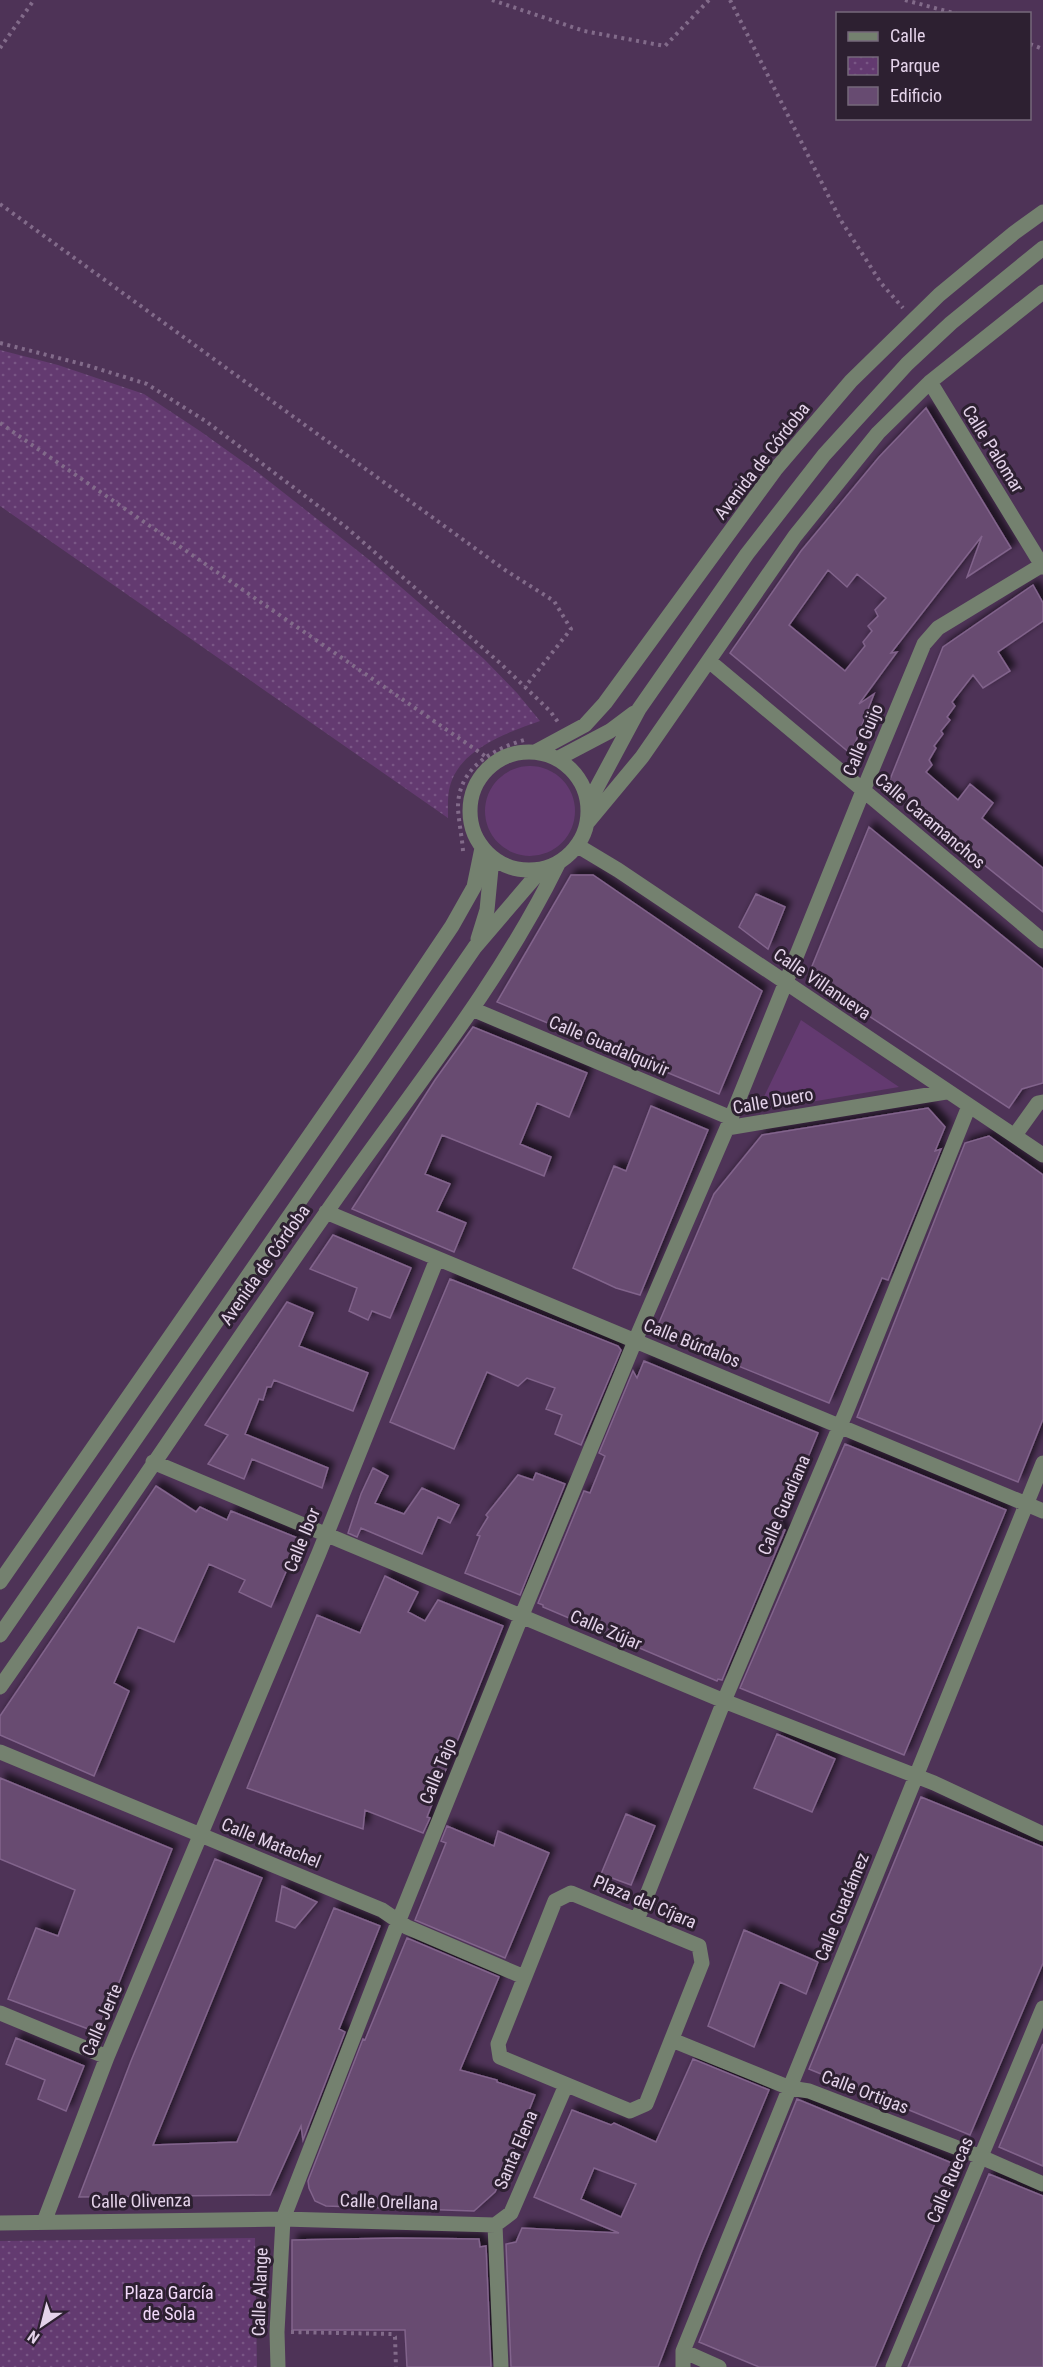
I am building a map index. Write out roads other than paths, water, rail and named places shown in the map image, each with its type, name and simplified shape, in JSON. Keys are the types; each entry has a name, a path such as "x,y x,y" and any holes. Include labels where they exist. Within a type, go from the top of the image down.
{"street":[{"name":"Avenida de Córdoba","path":"536,752 585,725 605,703 775,470 851,381 939,295 1043,212"},
{"path":"588,804 639,709 747,554 824,455 907,364 951,323 1043,248"},
{"path":"588,822 588,804 579,778 557,759 536,752 521,752 495,763 480,777 472,795 470,813 473,831 487,853 507,867 524,871 541,870 558,864 578,846 588,822 642,757 795,536 878,433 930,382 1043,292"},
{"name":"Calle Palomar","path":"930,382 1037,546 1042,566"},
{"name":"Calle Guijo","path":"729,1123 924,644 938,628 1042,566"},
{"name":"Calle Caramanchos","path":"709,661 1043,941"},
{"path":"557,759 610,731 639,709"},
{"name":"Calle Villanueva","path":"578,846 618,870 1043,1155"},
{"name":"Avenida de Córdoba","path":"475,947 487,910 487,853"},
{"name":"Avenida de Córdoba","path":"0,1582 452,926 474,886 487,853"},
{"name":"Avenida de Córdoba","path":"0,1687 326,1212 472,1009 542,898 558,864"},
{"name":"Avenida de Córdoba","path":"0,1635 475,947 541,870"},
{"name":"Calle Guadalquivir","path":"472,1009 729,1123"},
{"name":"Calle Duero","path":"635,1341 729,1123 946,1092"},
{"path":"1015,1135 1038,1103 1043,1102"},
{"name":"Calle Guadiana","path":"637,1920 724,1701 969,1106"},
{"name":"Calle Búrdalos","path":"326,1212 1043,1511"},
{"name":"Calle Ibor","path":"202,1835 437,1259"},
{"name":"Calle Tajo","path":"283,2218 399,1920 635,1341"},
{"name":"Calle Zújar","path":"153,1462 724,1701 916,1776 1043,1834"},
{"name":"Calle Guadámez","path":"683,2367 683,2351 1043,1463"},
{"name":"Calle Matachel","path":"0,1752 382,1910 407,1927 524,1977"},
{"name":"Calle Jerte","path":"44,2222 107,2057 202,1835"},
{"name":"Plaza del Cíjara","path":"571,1893 637,1920 699,1946 702,1963 646,2104 630,2111 500,2057 498,2044 555,1901 571,1893"},
{"name":"Calle Ruecas","path":"893,2367 1043,2008"},
{"path":"0,2013 107,2057"},
{"name":"Calle Ortigas","path":"672,2040 790,2088 809,2091 981,2157 1043,2184"},
{"name":"Santa Elena","path":"495,2225 511,2213 567,2085"},
{"name":"Calle Olivenza","path":"0,2223 283,2218"},
{"name":"Calle Orellana","path":"283,2218 495,2225"},
{"name":"Calle Alange","path":"278,2367 277,2332 283,2218"},
{"path":"495,2225 501,2367"},
{"path":"683,2351 719,2367"}],"park label":[{"name":"Plaza García de Sola","path":"169,2303"}]}
